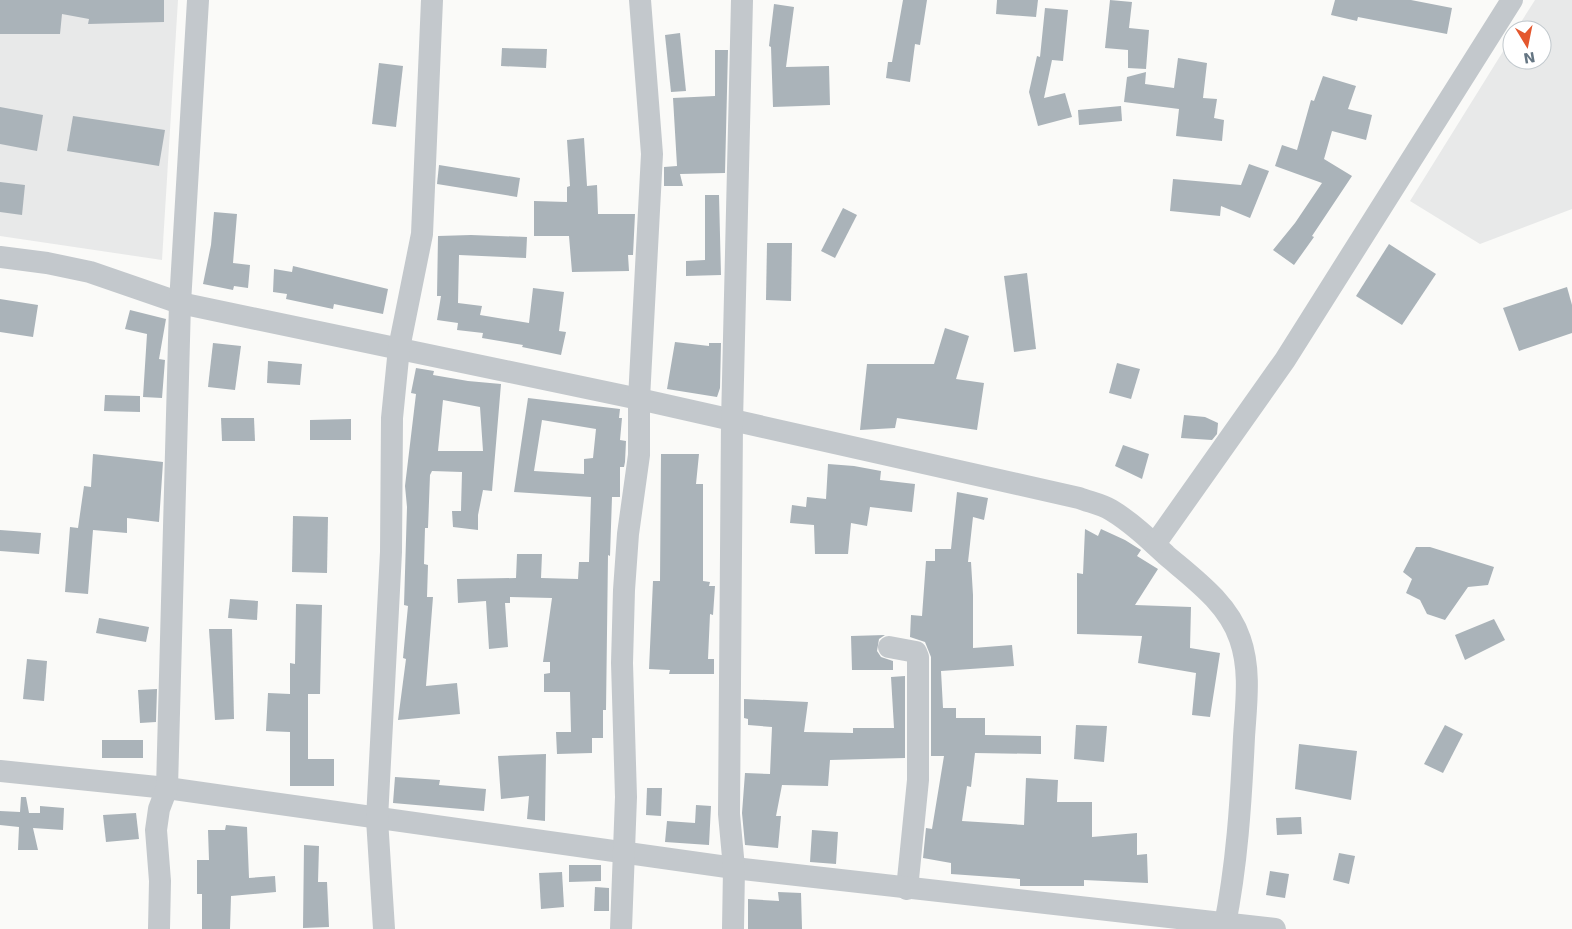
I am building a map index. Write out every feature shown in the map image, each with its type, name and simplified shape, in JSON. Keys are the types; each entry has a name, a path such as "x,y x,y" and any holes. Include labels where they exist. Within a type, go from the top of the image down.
{"street":[{"path":"159,929 160,881 156,830 159,809 167,788 180,303 198,0"},
{"path":"384,929 377,819 391,552 392,418 399,348 422,234 432,0"},
{"path":"621,929 626,797 622,663 624,590 628,534 639,455 639,399 652,154 640,0"},
{"path":"733,929 734,868 729,814 732,422 742,0"},
{"path":"1155,544 1285,360 1512,0"},
{"path":"0,257 47,263 90,272 180,303 639,399 732,422 1079,498 1109,509 1130,522 1214,597 1231,618 1240,639 1246,664 1242,783 1233,876 1225,926"},
{"path":"889,647 912,650 916,652 918,657 918,780 907,889"},
{"path":"0,771 167,788 734,868 1225,926 1275,929"}],"shaded area":[{"path":"0,0 178,0 162,260 0,236"},
{"path":"1535,0 1572,0 1572,209 1480,244 1410,201 1502,53 1502,70 1552,70 1552,20 1522,20"}],"building":[{"path":"0,0 164,0 164,22 88,24 89,19 62,14 60,34 0,34"},
{"path":"903,0 927,0 920,45 915,44 910,82 886,78 888,62 892,62"},
{"path":"997,0 1038,0 1036,17 996,14"},
{"path":"1110,0 1132,2 1129,28 1149,30 1146,69 1128,68 1128,50 1105,48"},
{"path":"1335,0 1411,0 1452,8 1447,34 1358,17 1357,21 1331,15"},
{"path":"774,4 794,7 786,67 829,66 830,105 773,107 771,47 769,46"},
{"path":"1045,8 1068,10 1063,61 1052,60 1044,98 1065,93 1072,117 1038,126 1029,92 1037,56 1040,57"},
{"path":"680,33 686,91 671,92 665,35"},
{"path":"502,48 547,49 546,68 501,66"},
{"path":"715,50 728,50 725,173 680,174 683,186 664,186 664,167 677,166 673,98 715,96"},
{"path":"1178,58 1207,63 1203,98 1217,99 1214,118 1224,120 1222,141 1176,136 1179,109 1124,102 1127,77 1146,72 1145,84 1174,88"},
{"path":"379,63 403,66 396,127 372,124"},
{"path":"1323,76 1356,86 1348,109 1372,115 1366,140 1332,131 1324,159 1352,176 1294,265 1273,250 1295,223 1322,183 1275,166 1282,145 1297,150 1311,100 1314,101"},
{"path":"1121,106 1122,121 1079,125 1078,110"},
{"path":"0,107 43,115 37,151 0,144"},
{"path":"73,116 165,130 159,166 67,151"},
{"path":"584,138 587,186 597,185 598,214 635,214 633,255 628,255 629,271 572,272 569,236 534,236 534,201 567,202 567,187 570,186 567,140"},
{"path":"1249,164 1269,171 1250,218 1221,206 1220,216 1170,211 1173,179 1241,185"},
{"path":"439,165 520,178 517,197 437,184"},
{"path":"0,182 25,185 22,215 0,212"},
{"path":"705,195 719,195 721,275 686,276 686,261 705,260"},
{"path":"843,208 857,215 835,258 821,251"},
{"path":"214,212 237,214 233,263 250,265 248,288 234,286 233,290 203,284 211,245"},
{"path":"438,236 527,237 526,258 459,255 458,303 482,306 480,315 529,323 533,288 564,292 559,331 566,332 561,355 522,347 523,345 482,338 483,333 457,330 458,323 437,320 441,296 437,296"},
{"path":"767,243 792,243 791,301 766,300"},
{"path":"1389,244 1436,274 1402,325 1356,296"},
{"path":"293,266 388,289 383,314 334,304 333,309 286,299 287,294 273,292 274,269 292,272"},
{"path":"1027,273 1036,349 1014,352 1004,276"},
{"path":"1567,287 1572,305 1572,333 1519,351 1503,308"},
{"path":"0,299 38,305 33,337 0,332"},
{"path":"130,310 166,319 159,359 165,360 162,398 143,397 147,334 125,329"},
{"path":"945,328 969,336 956,379 984,383 977,430 897,418 895,428 860,430 867,364 934,364"},
{"path":"675,342 709,346 709,343 721,343 720,388 717,397 667,389"},
{"path":"213,343 241,346 235,390 208,387"},
{"path":"268,361 302,364 300,385 267,383"},
{"path":"1117,363 1140,369 1131,399 1109,393"},
{"path":"416,368 434,371 433,375 501,384 492,491 483,490 478,515 478,530 453,527 452,511 461,511 462,472 432,471 430,475 428,528 425,528 424,564 428,565 427,597 433,597 426,686 457,683 460,714 398,720 406,659 403,658 408,606 404,605 407,507 405,486 416,394 411,393","holes":["443,400 480,407 483,451 438,451"]},
{"path":"105,395 140,396 140,412 104,411"},
{"path":"528,398 620,409 619,418 622,418 620,440 626,441 624,467 620,467 620,497 612,497 610,556 608,555 606,710 603,710 603,738 592,738 592,753 557,754 556,732 571,732 570,692 544,692 544,674 550,673 550,662 543,662 552,598 510,597 510,603 505,603 508,647 489,649 486,601 458,603 457,579 516,578 517,554 542,554 541,578 578,579 579,562 589,562 591,497 514,492","holes":["542,420 596,429 593,458 584,459 584,474 534,471"]},
{"path":"1184,415 1205,417 1218,423 1217,434 1212,440 1181,438"},
{"path":"221,418 254,418 255,441 222,441"},
{"path":"351,419 351,440 310,440 310,420"},
{"path":"1123,445 1149,454 1142,479 1115,466"},
{"path":"93,454 163,462 159,522 127,518 127,533 93,530 88,594 65,592 70,527 78,528 84,486 91,487"},
{"path":"661,454 699,454 696,484 703,484 703,581 710,582 709,586 715,586 713,615 710,614 708,659 714,659 714,674 669,674 670,670 649,669 653,581 660,581"},
{"path":"828,464 881,471 880,480 915,484 912,512 870,507 867,526 851,523 848,554 815,554 814,525 790,523 792,505 806,507 807,497 826,499"},
{"path":"957,492 988,498 984,520 973,517 968,562 971,562 973,595 973,648 1012,645 1014,666 941,671 943,708 956,708 956,718 985,718 985,735 1041,736 1041,754 975,753 971,787 967,786 962,821 1024,825 1026,778 1058,780 1057,802 1092,802 1092,837 1137,833 1137,855 1147,854 1148,883 1084,880 1084,886 1020,886 1020,879 951,874 951,863 923,858 926,828 932,829 944,756 931,756 931,657 925,642 910,637 911,615 922,616 926,561 935,561 935,549 951,549"},
{"path":"293,516 328,517 327,573 292,572"},
{"path":"1085,529 1098,536 1101,529 1125,540 1141,550 1137,556 1158,569 1135,605 1191,607 1190,648 1220,653 1210,717 1192,715 1196,673 1138,663 1142,636 1077,634 1077,573 1083,574"},
{"path":"0,530 41,533 39,554 0,551"},
{"path":"1416,547 1430,547 1494,567 1488,585 1468,587 1445,620 1427,614 1420,600 1406,593 1412,579 1403,572"},
{"path":"230,599 258,601 257,620 228,618"},
{"path":"296,604 322,605 320,694 308,694 308,759 334,759 334,786 290,786 290,732 266,731 268,693 290,694 290,663 295,664"},
{"path":"99,618 149,627 146,642 96,633"},
{"path":"1494,619 1505,640 1465,660 1455,635"},
{"path":"209,629 232,629 234,719 215,720"},
{"path":"885,635 879,639 877,651 881,657 893,661 893,670 852,670 851,636"},
{"path":"27,659 47,661 44,701 23,699"},
{"path":"905,676 905,758 830,760 828,786 782,785 776,816 781,816 778,848 745,845 742,813 745,773 770,774 772,727 748,725 748,719 744,718 744,699 808,702 804,732 853,733 853,728 894,728 891,677"},
{"path":"157,689 156,722 140,723 138,690"},
{"path":"1076,725 1107,726 1104,762 1074,759"},
{"path":"1445,725 1463,734 1443,773 1424,764"},
{"path":"102,740 143,740 143,758 102,758"},
{"path":"1299,744 1357,751 1351,800 1295,789"},
{"path":"546,754 545,821 527,819 529,796 501,799 498,756"},
{"path":"395,777 440,780 439,785 486,789 484,811 393,803"},
{"path":"647,788 662,788 661,816 646,815"},
{"path":"21,797 26,797 29,813 40,813 40,806 64,808 63,830 33,828 38,850 18,850 19,827 0,825 0,811 20,812"},
{"path":"696,805 711,806 709,845 665,842 667,821 695,823"},
{"path":"136,813 139,839 106,842 103,815"},
{"path":"1301,817 1302,834 1277,835 1276,818"},
{"path":"226,825 247,827 249,878 275,876 276,892 231,896 230,929 202,929 202,894 197,894 197,860 209,860 208,830 225,830"},
{"path":"812,830 838,832 836,864 810,862"},
{"path":"304,845 319,846 318,882 327,882 329,927 303,928"},
{"path":"1339,853 1355,856 1349,884 1333,880"},
{"path":"569,865 601,865 601,881 569,882"},
{"path":"1270,871 1289,874 1285,898 1266,895"},
{"path":"562,872 564,907 541,909 539,873"},
{"path":"595,887 609,888 609,911 594,911"},
{"path":"778,892 801,893 802,929 748,929 748,899 779,901"}]}
